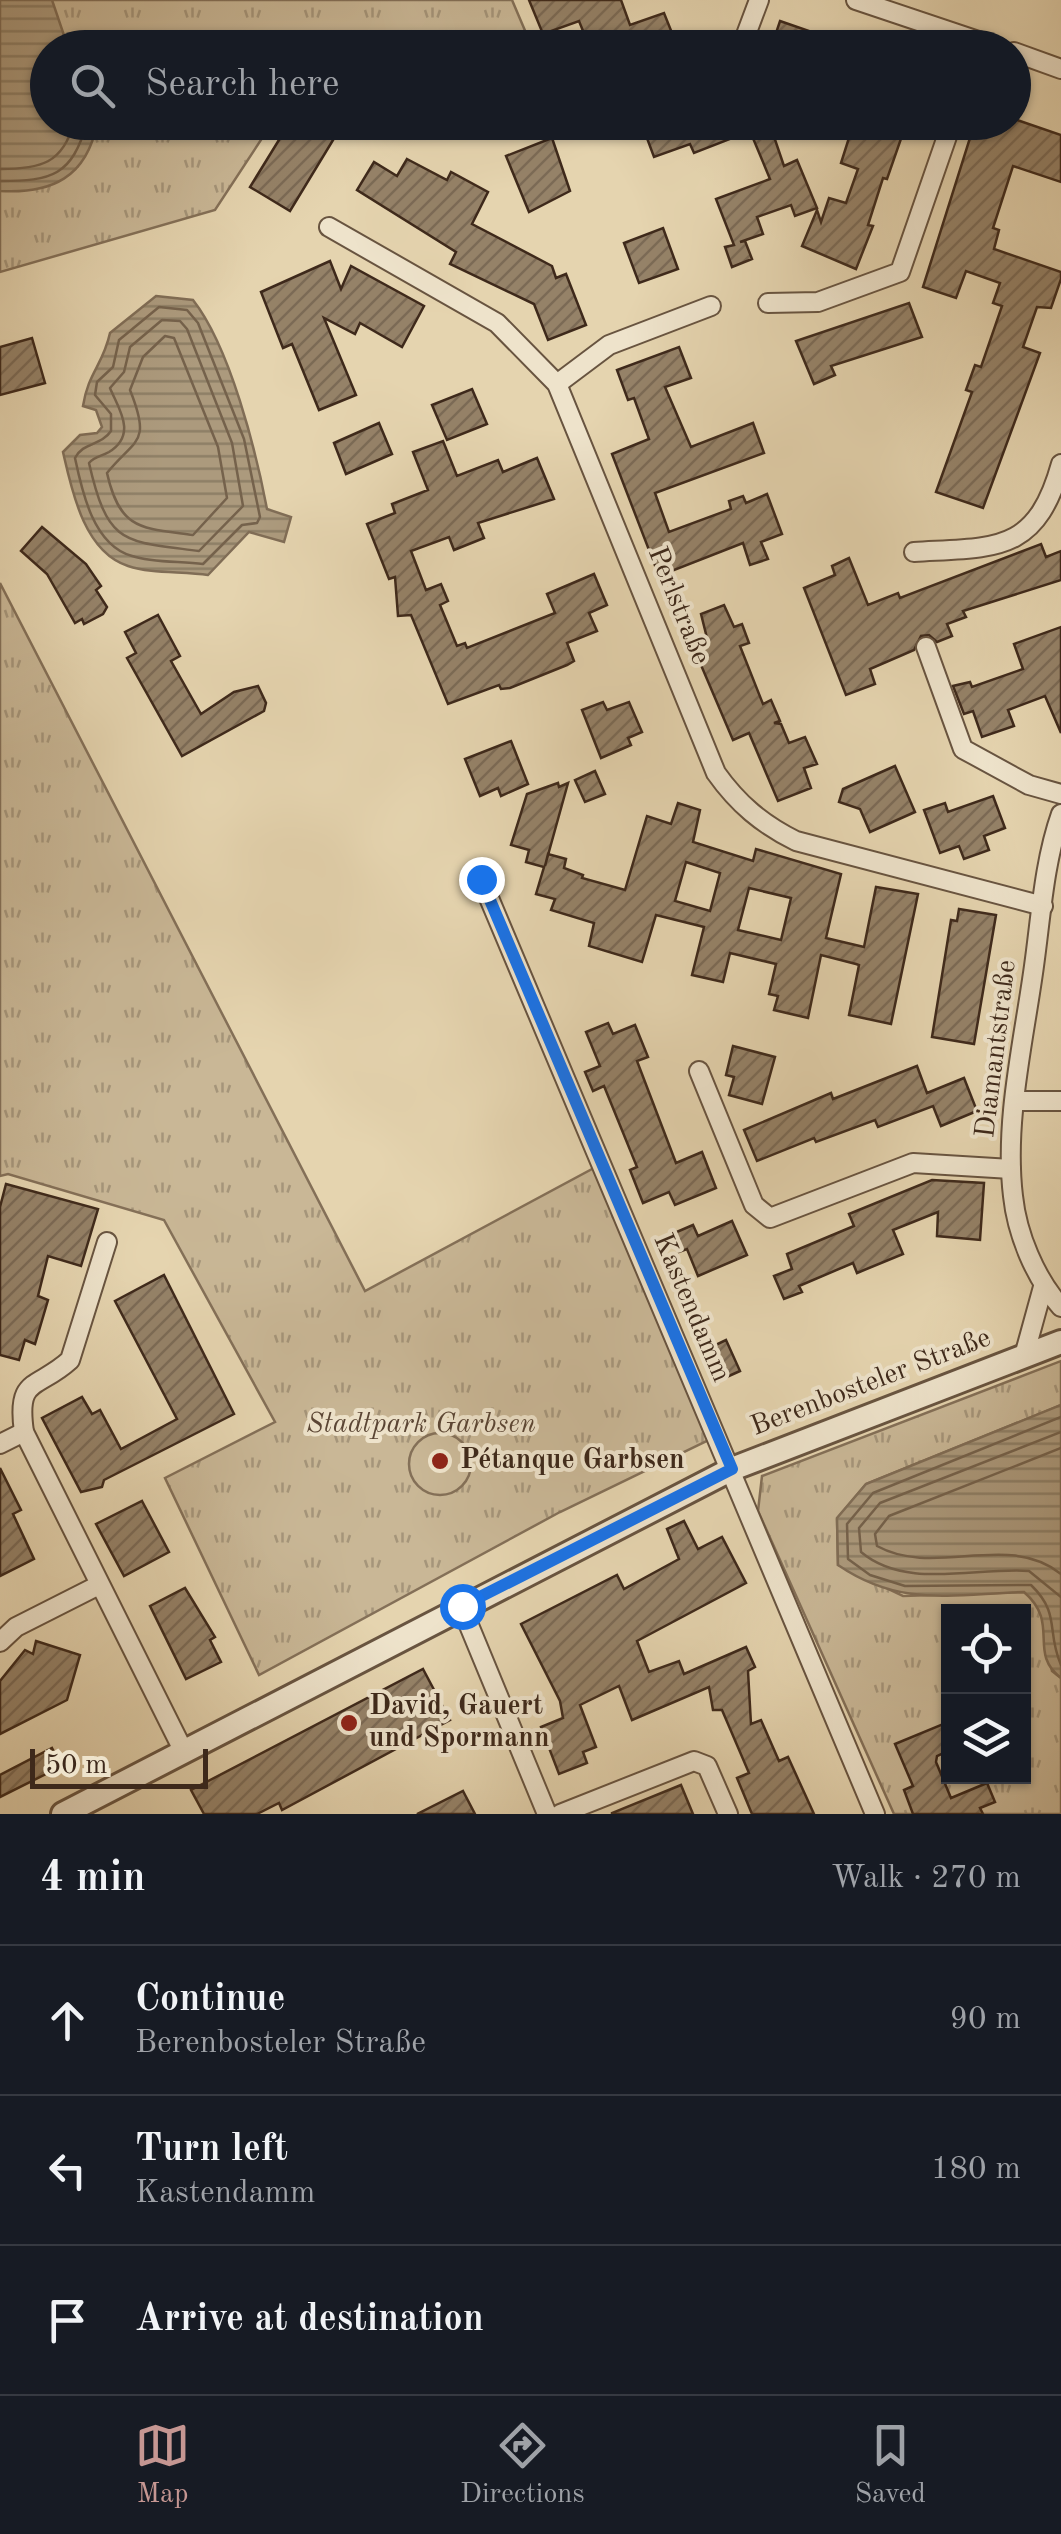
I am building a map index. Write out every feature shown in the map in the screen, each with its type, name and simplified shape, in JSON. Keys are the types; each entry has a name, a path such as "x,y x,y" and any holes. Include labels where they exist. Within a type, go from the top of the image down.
{"street":[{"path":"748,30 759,0"},
{"path":"856,0 940,30"},
{"path":"1031,58 1061,69"},
{"path":"768,303 818,302 900,272 946,140"},
{"name":"Perlstraße","path":"329,227 497,323 557,384 716,773 736,800 767,826 796,841 1043,906"},
{"path":"557,384 609,345 711,306"},
{"path":"914,552 980,548 1017,536 1050,506 1061,464"},
{"path":"926,647 963,749 1029,785 1061,794"},
{"name":"Diamantstraße","path":"1061,814 1043,906 1016,1101 1011,1169 1017,1221 1043,1286 1061,1307"},
{"name":"Kastendamm","path":"481,879 875,1814"},
{"path":"698,1071 754,1206 770,1218 913,1163 1011,1169"},
{"path":"1016,1101 1061,1101"},
{"path":"106,1242 70,1360 30,1384 24,1392 24,1432 184,1750"},
{"path":"1024,1356 1043,1286"},
{"name":"Berenbosteler Straße","path":"63,1814 732,1469 1061,1342"},
{"path":"0,1444 24,1432"},
{"path":"0,1642 16,1627 100,1585"},
{"path":"462,1606 547,1814"},
{"path":"560,1814 694,1762 712,1773 728,1814"}],"green space":[{"path":"0,0 512,0 525,30 30,30 30,140 261,140 215,210 0,272"},
{"name":"Stadtpark Garbsen","path":"0,583 365,1291 594,1168 709,1440 560,1512 259,1675 165,1478 275,1422 164,1220 8,1174 0,1176"},
{"path":"1061,1361 1061,1405 866,1484 837,1519 838,1565 903,1596 1024,1592 1041,1606 1052,1671 1061,1678 1061,1814 894,1814 758,1511 762,1476"},
{"name":"Pétanque Garbsen","path":"440,1433 462,1442 471,1464 462,1486 440,1495 418,1486 409,1464 418,1442"}],"water":[{"path":"0,0 52,0 62,30 30,30 30,140 92,142 76,169 51,185 0,191"},
{"path":"156,296 193,300 206,320 240,400 267,509 291,517 284,542 249,532 208,575 147,570 113,559 90,534 82,518 63,452 80,435 97,433 102,427 96,410 83,406 88,385 110,333"},
{"path":"1061,1405 1061,1678 1046,1658 1041,1615 1024,1592 950,1596 906,1593 861,1579 838,1565 837,1518 866,1484"}],"building":[{"path":"529,0 621,0 630,25 664,13 671,30 583,30 579,21 541,30"},
{"path":"780,21 806,30 777,30"},
{"path":"1031,125 1061,135 1061,182 1013,166 993,228 999,230 994,249 1061,272 1061,279 1051,308 1037,307 1023,347 1040,353 983,508 936,492 972,392 966,390 975,365 981,367 1002,306 993,303 1000,283 966,271 956,298 923,287 969,140 1031,140"},
{"path":"279,140 333,140 290,211 250,187"},
{"path":"553,140 570,191 529,212 506,156"},
{"path":"648,140 727,140 694,153 690,144 654,157"},
{"path":"754,140 775,140 784,166 797,160 817,208 795,216 791,205 757,217 763,234 740,242 745,241 752,259 732,267 725,247 734,245 716,199 770,179"},
{"path":"848,140 901,140 887,179 883,178 868,225 873,226 856,269 802,246 817,210 821,222 829,198 846,203 858,169 841,163"},
{"path":"407,159 447,180 451,172 488,192 472,224 552,266 556,278 566,274 586,325 548,340 534,304 450,264 456,252 357,190 374,162 397,176"},
{"path":"663,228 678,269 639,283 624,243"},
{"path":"330,261 341,289 351,266 424,306 402,347 360,323 355,334 324,318 356,395 319,410 292,344 283,348 261,292"},
{"path":"909,303 922,337 831,366 835,375 814,384 796,341"},
{"path":"32,338 45,383 0,395 0,347"},
{"path":"679,347 691,378 665,387 691,447 753,423 764,453 655,493 669,532 731,509 729,501 743,496 746,503 767,494 782,534 761,542 768,559 750,565 743,543 659,576 612,454 649,439 634,398 628,400 617,370"},
{"path":"472,389 487,424 447,440 432,405"},
{"path":"379,423 392,454 346,474 334,443"},
{"path":"443,441 457,476 498,460 503,472 537,458 554,499 478,523 484,538 454,550 449,537 411,551 426,590 441,584 448,601 440,605 457,646 465,643 467,648 555,613 547,594 594,574 607,605 589,613 597,631 567,643 574,661 510,688 501,689 499,685 448,704 411,615 398,616 395,577 389,579 367,524 395,513 392,504 428,490 413,452"},
{"path":"42,527 86,564 101,586 96,590 107,607 103,614 84,624 82,619 75,623 47,574 21,551"},
{"path":"1041,544 1046,557 1061,551 1061,580 963,611 966,617 947,624 952,636 937,642 929,635 921,636 914,650 870,669 875,684 846,695 804,588 835,575 832,566 849,558 868,605 898,593 900,598"},
{"path":"724,605 734,627 742,624 749,643 740,646 763,704 771,700 780,721 774,723 781,724 789,743 805,737 817,764 804,768 811,788 778,801 749,733 733,740 692,644 707,638 701,614"},
{"path":"158,615 180,656 171,661 201,714 234,692 258,686 266,703 264,711 182,756 127,658 136,653 125,632"},
{"path":"1061,627 1061,733 1045,696 1008,710 1014,726 982,737 973,711 964,714 953,686 970,682 972,687 1023,669 1014,644"},
{"path":"603,702 607,710 629,702 642,732 628,738 631,745 601,758 582,710"},
{"path":"511,741 528,784 501,796 498,788 480,796 465,759"},
{"path":"895,766 915,812 870,832 860,809 839,802 843,789"},
{"path":"595,771 605,794 585,802 575,780"},
{"path":"568,783 548,854 566,859 564,868 583,875 582,878 625,890 647,816 671,824 678,803 700,810 693,842 753,861 756,849 841,874 826,938 864,947 876,887 918,894 891,1024 849,1015 859,965 856,964 821,955 808,1018 774,1010 778,996 769,994 776,964 730,953 723,982 692,975 704,927 656,915 642,962 589,946 594,923 551,910 555,899 536,894 544,867 526,862 529,850 511,845 527,794","holes":["686,862 720,873 710,911 675,901","749,888 791,898 781,940 738,930"]},
{"path":"993,796 1005,828 984,836 989,850 964,859 959,846 940,853 924,810 945,803 948,812"},
{"path":"959,909 996,915 974,1044 932,1037 951,920 957,921"},
{"path":"608,1023 613,1034 635,1025 648,1057 637,1061 676,1163 702,1152 716,1188 675,1205 669,1192 643,1203 630,1170 637,1167 604,1086 593,1091 585,1072 600,1066 586,1032"},
{"path":"733,1046 775,1057 762,1104 729,1095 734,1077 726,1075"},
{"path":"917,1066 927,1093 964,1078 977,1111 941,1126 933,1106 878,1127 875,1120 816,1142 814,1138 757,1161 744,1130 831,1093 833,1099"},
{"path":"932,1180 984,1183 980,1240 937,1236 938,1212 893,1230 903,1254 857,1273 853,1263 799,1286 802,1292 784,1299 774,1276 792,1269 787,1254 854,1226 849,1214"},
{"path":"6,1184 98,1209 81,1266 48,1256 38,1296 48,1300 35,1344 25,1340 19,1360 0,1355 0,1207"},
{"path":"732,1221 747,1255 698,1276 687,1249 679,1252 672,1234 693,1225 698,1236"},
{"path":"164,1275 234,1414 104,1480 102,1487 81,1492 42,1418 82,1397 92,1414 100,1410 121,1449 177,1419 115,1301"},
{"path":"726,1340 740,1371 720,1380 707,1349"},
{"path":"0,1468 21,1510 13,1514 34,1559 0,1576"},
{"path":"142,1501 169,1552 124,1576 96,1524"},
{"path":"684,1521 698,1549 722,1537 746,1583 637,1641 649,1672 679,1661 684,1674 746,1647 755,1667 748,1671 751,1724 761,1720 779,1761 788,1757 814,1814 752,1814 737,1778 749,1773 722,1710 713,1710 709,1687 632,1720 619,1686 580,1705 596,1747 583,1752 587,1763 559,1774 541,1727 563,1718 560,1701 521,1624 617,1575 624,1589 679,1559 667,1529"},
{"path":"185,1588 215,1637 210,1640 221,1662 186,1679 150,1606"},
{"path":"36,1641 80,1655 67,1700 0,1734 0,1681 25,1650 33,1654"},
{"path":"423,1669 450,1720 282,1810 279,1803 257,1814 204,1814 191,1790"},
{"path":"941,1725 941,1754 936,1762 941,1784 945,1784 951,1798 987,1784 995,1802 980,1808 983,1814 913,1814 904,1790 913,1786 895,1744"},
{"path":"52,1748 62,1766 0,1797 0,1775"},
{"path":"681,1785 693,1814 612,1814 612,1813"},
{"path":"463,1791 475,1814 417,1814"}],"place":[{"name":"Pétanque Garbsen","path":"440,1461"},
{"name":"David, Gauert und Spormann","path":"349,1723"}],"route":[{"path":"462,1606 732,1469 481,879"}]}
